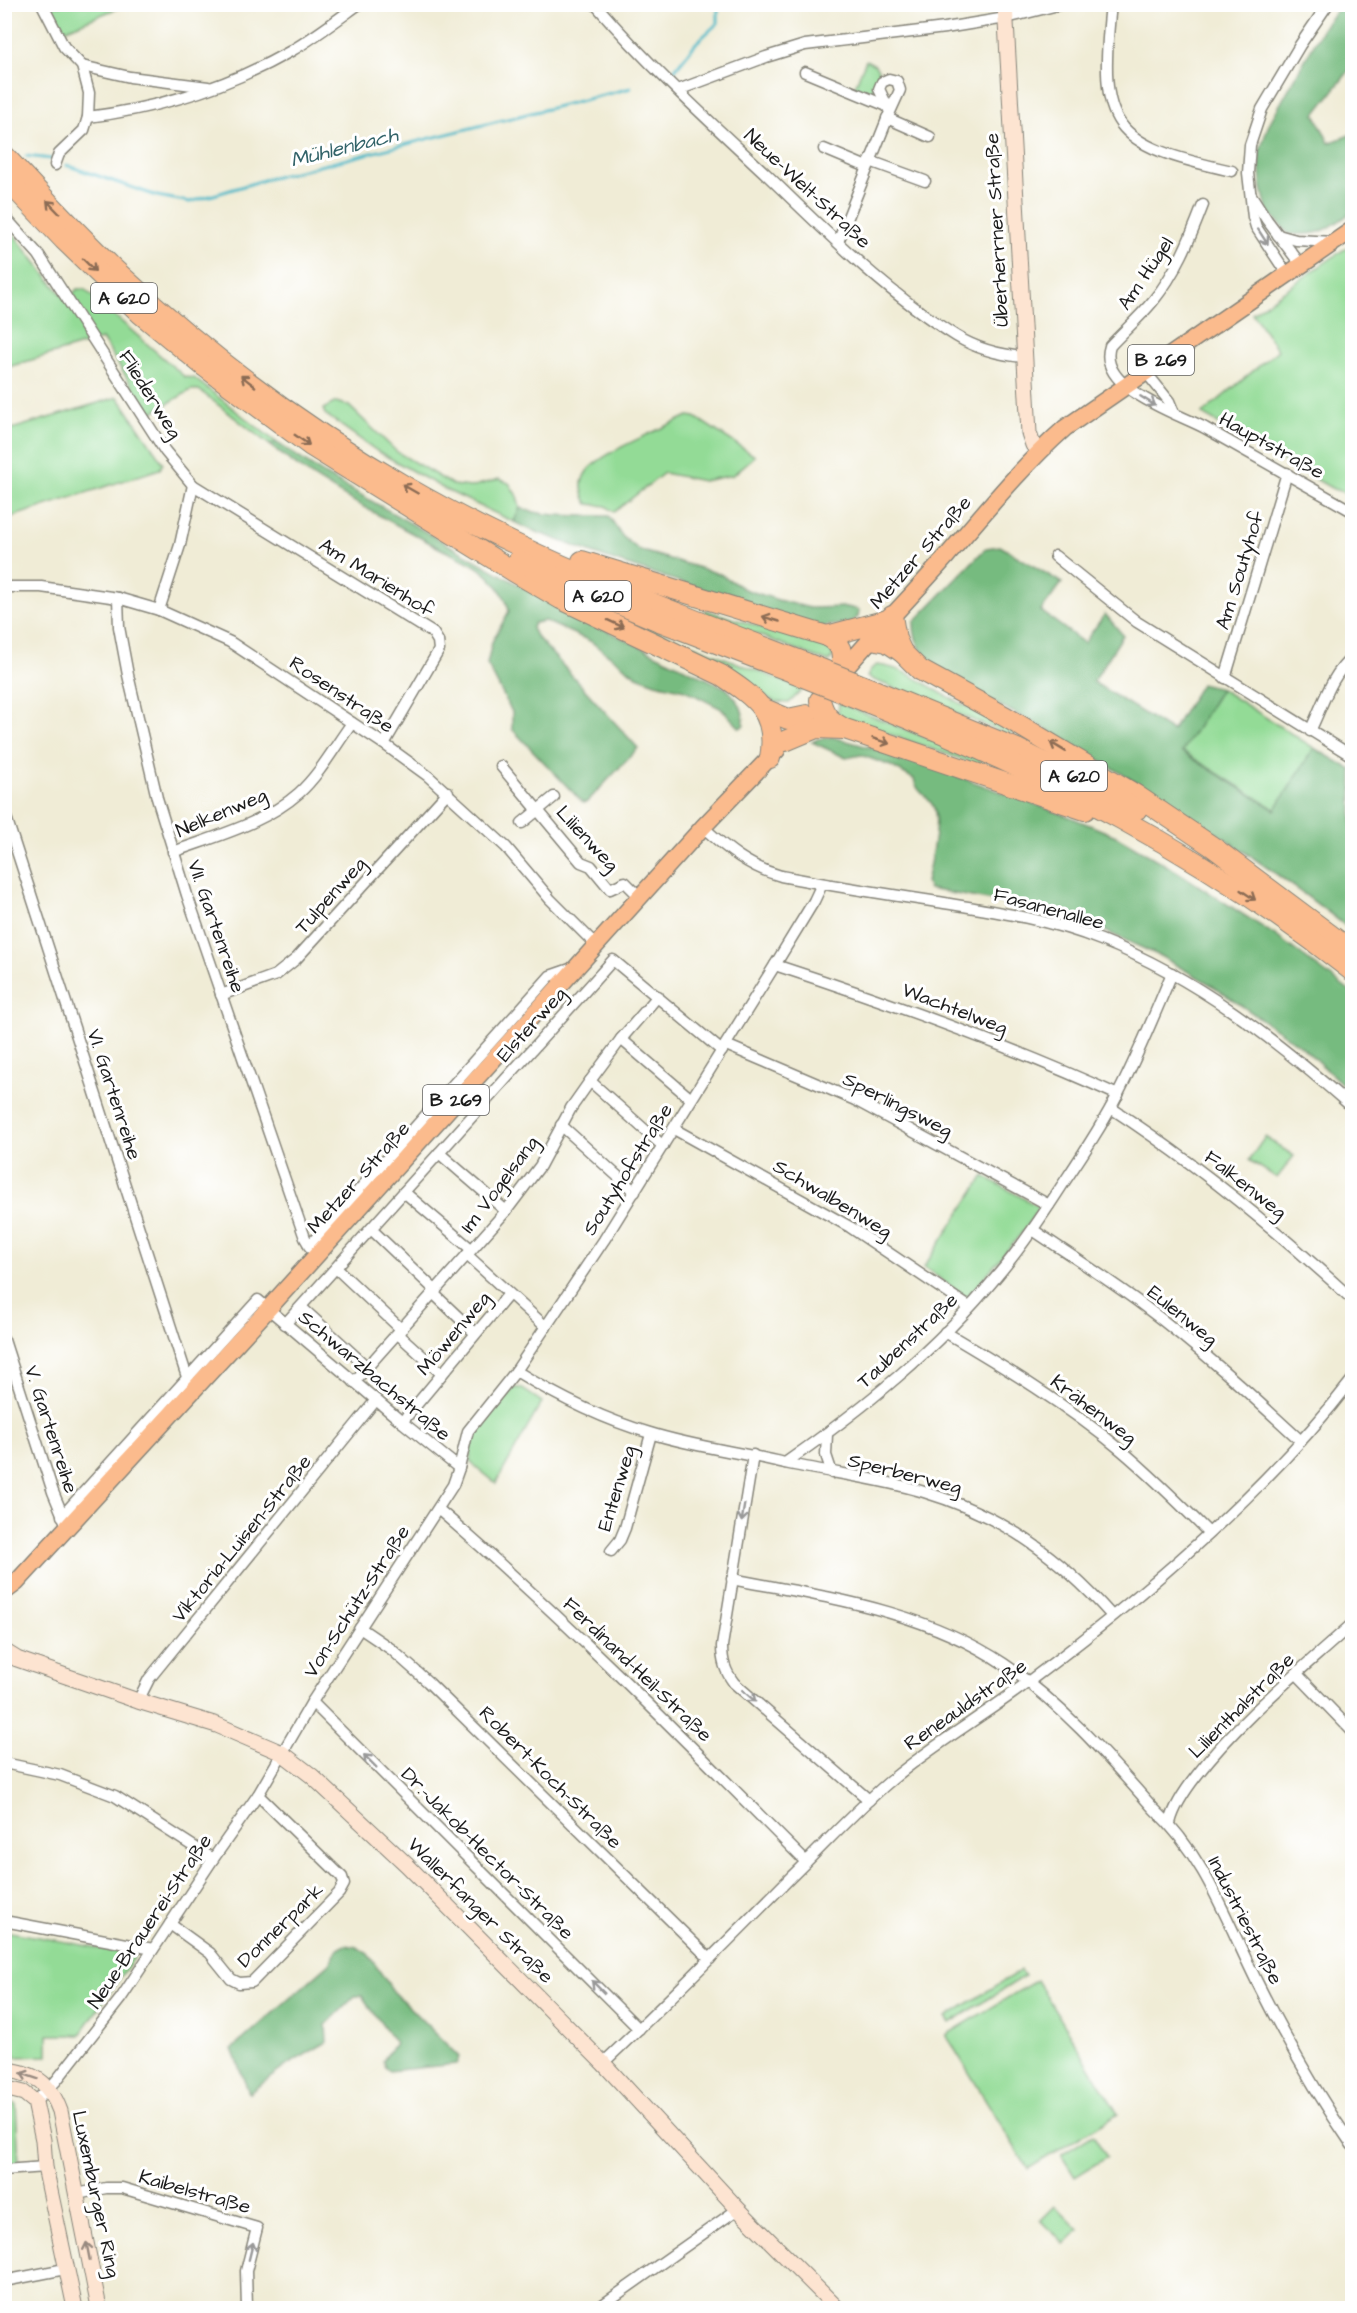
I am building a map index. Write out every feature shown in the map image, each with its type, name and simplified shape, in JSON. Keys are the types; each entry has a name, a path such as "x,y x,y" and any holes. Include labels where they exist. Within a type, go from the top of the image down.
{"highway":[{"name":"A 620","path":"4,155 113,268 217,358 268,398 328,439 401,484 461,517 593,578 803,669"},
{"name":"A 620","path":"4,177 102,277 205,367 311,446 401,501 488,547 578,588 1017,749 1080,779 1188,838 1262,886 1353,951"},
{"path":"401,501 561,599 721,675 740,687 762,708 788,719 807,715"},
{"path":"461,517 608,570 827,636 836,641 841,648 842,672"},
{"path":"827,636 890,618 902,652"},
{"path":"871,639 891,644 920,670 1006,717 1137,795 1213,848 1262,886"},
{"name":"A 620","path":"872,696 1008,760 1130,822 1253,897 1353,971"},
{"path":"820,700 823,712 830,721 844,729 1100,815 1199,863"},
{"path":"762,708 772,730 770,758"},
{"path":"785,741 816,728 844,729"}],"main road":[{"name":"Überherrner Straße","path":"1005,11 1029,432 1033,445 1039,451"},
{"name":"Metzer Straße","path":"5,1594 65,1521 191,1382 268,1309 312,1250 576,968 703,827 770,758 842,672 947,556 992,501 1039,451 1065,428 1145,371 1353,230"},
{"name":"Wallerfanger Straße","path":"9,1657 217,1725 282,1753 312,1776 407,1865 603,2062 738,2209 837,2308"},
{"path":"4,2069 41,2080 50,2089"},
{"path":"4,2088 24,2093 35,2102"},
{"name":"Luxemburger Ring","path":"50,2089 60,2111 99,2308"},
{"name":"Luxemburger Ring","path":"35,2102 43,2140 45,2167 75,2308"}],"street":[{"path":"42,4 64,47 82,66 89,93 88,117 84,129 57,159"},
{"path":"88,117 148,107 214,88 266,65 293,50 359,4"},
{"name":"Neue-Welt-Straße","path":"595,4 642,56 838,242 894,291 956,336 990,351 1024,357"},
{"path":"1112,4 1106,84 1108,98 1119,124 1138,141 1154,149 1232,171"},
{"path":"1294,269 1256,227 1248,173 1249,152 1262,109 1305,37 1328,4"},
{"path":"678,90 765,57 805,45 945,28 1005,11 1061,5"},
{"path":"82,66 142,78 214,88"},
{"path":"806,72 888,112 930,136"},
{"path":"838,242 888,112"},
{"path":"824,149 925,181"},
{"path":"1251,195 1278,235 1294,269"},
{"name":"Am Hügel","path":"1124,386 1109,365 1107,355 1110,346 1154,300 1178,263 1203,205"},
{"name":"Fliederweg","path":"4,216 39,255 165,451 193,485"},
{"path":"1278,235 1296,240 1335,242"},
{"path":"1145,371 1169,401 1174,413"},
{"name":"Hauptstraße","path":"1124,386 1162,409 1174,413 1287,473 1353,511"},
{"name":"Am Soutyhof","path":"1225,678 1287,473"},
{"path":"159,610 182,537 193,485"},
{"name":"Am Marienhof","path":"193,485 433,633 438,641 439,650 384,744"},
{"path":"1055,556 1137,622 1353,756"},
{"name":"Rosenstraße","path":"4,587 52,588 118,598 159,610 230,642 384,744 448,792 506,847 550,899 596,945"},
{"name":"VII. Gartenreihe","path":"118,598 119,627 138,724 173,852 221,995 312,1250"},
{"path":"1310,731 1335,678 1343,666 1353,658"},
{"name":"Nelkenweg","path":"173,852 244,825 285,804 313,778 352,723"},
{"name":"Lilienweg","path":"501,766 580,862 591,866 610,889 625,882 640,897"},
{"name":"Tulpenweg","path":"221,995 276,975 296,959 448,792"},
{"name":"Lilienweg","path":"522,823 554,797"},
{"name":"VI. Gartenreihe","path":"4,811 191,1382"},
{"name":"Fasanenallee","path":"703,827 741,859 754,867 781,876 1030,918 1100,939 1172,973 1234,1013 1284,1049 1353,1107"},
{"name":"Soutyhofstraße","path":"459,1468 468,1431 516,1371 635,1192 775,965 822,884"},
{"name":"Elsterweg","path":"285,1324 613,960 724,1048"},
{"name":"Wachtelweg","path":"775,965 945,1022 1118,1095"},
{"name":"Taubenstraße","path":"785,1463 827,1434 892,1381 945,1332 996,1278 1033,1230 1111,1108 1172,973"},
{"name":"Im Vogelsang","path":"354,1382 506,1211 540,1166 561,1125 590,1081 621,1039 658,996"},
{"path":"621,1039 691,1099"},
{"name":"Sperlingsweg","path":"724,1048 855,1100 1049,1205"},
{"path":"590,1081 663,1146"},
{"name":"Falkenweg","path":"1111,1108 1172,1149 1252,1211 1353,1299"},
{"path":"561,1125 635,1192"},
{"name":"Schwalbenweg","path":"674,1129 850,1227 969,1307"},
{"path":"439,1154 506,1211"},
{"path":"404,1191 546,1327"},
{"path":"371,1229 475,1334"},
{"name":"Eulenweg","path":"1033,1230 1100,1274 1167,1323 1301,1441"},
{"path":"336,1268 442,1374"},
{"name":"Möwenweg","path":"402,1422 509,1294"},
{"name":"Schwarzbachstraße","path":"301,1307 367,1367"},
{"name":"Schwarzbachstraße","path":"268,1309 459,1468"},
{"name":"Krähenweg","path":"945,1332 1035,1387 1086,1423 1152,1478 1208,1532"},
{"name":"V. Gartenreihe","path":"4,1340 65,1521"},
{"path":"516,1371 577,1405 651,1434 785,1463"},
{"name":"Reneauldstraße","path":"603,2062 869,1800 920,1757 1028,1682 1112,1616 1208,1532 1301,1441 1353,1380"},
{"name":"Viktoria-Luisen-Straße","path":"138,1701 149,1679 376,1400"},
{"name":"Entenweg","path":"611,1551 620,1540 625,1528 651,1434"},
{"name":"Sperberweg","path":"827,1434 826,1455 832,1473"},
{"path":"753,1455 722,1646 722,1658 726,1671 734,1683 869,1800"},
{"name":"Sperberweg","path":"785,1463 922,1491 993,1518 1056,1560 1078,1579 1112,1616"},
{"name":"Von-Schütz-Straße","path":"282,1753 312,1702 453,1485 459,1468"},
{"name":"Ferdinand-Heil-Straße","path":"438,1509 519,1579 638,1692 806,1862"},
{"name":"Industriestraße","path":"732,1579 832,1598 897,1614 956,1637 1004,1664 1066,1713 1154,1809 1170,1823 1203,1871 1277,2021 1323,2100 1353,2145"},
{"name":"Lilienthalstraße","path":"1170,1823 1173,1812 1204,1767 1230,1736 1353,1624"},
{"name":"Robert-Koch-Straße","path":"360,1628 390,1649 428,1682 710,1959"},
{"path":"1297,1674 1353,1731"},
{"path":"1259,1691 1267,1700"},
{"name":"Dr.-Jakob-Hector-Straße","path":"312,1702 639,2029"},
{"name":"Neue-Brauerei-Straße","path":"35,2102 50,2089 121,1998 258,1795 282,1753"},
{"path":"4,1763 60,1775 115,1796 213,1859"},
{"name":"Donnerpark","path":"170,1924 210,1953 231,1979 239,1983 252,1982 339,1893 344,1884 342,1877 258,1795"},
{"path":"4,1921 153,1949"},
{"path":"4,2170 45,2167"},
{"name":"Kaibelstraße","path":"76,2194 106,2188 122,2188 257,2228 246,2271 247,2308"},
{"path":"598,2308 738,2209"},
{"path":"4,2281 65,2269"}],"green space":[{"path":"50,5 125,5 62,31"},
{"path":"1341,5 1352,5 1352,67 1315,114 1329,143 1352,134 1352,212 1323,231 1289,234 1267,210 1261,184 1259,153 1269,124 1324,26"},
{"path":"866,60 875,65 882,75 874,85 874,97 854,88"},
{"path":"4,222 64,298 73,294 77,289 84,289 185,377 194,378 276,442 270,445 199,390 191,390 150,414 102,339 5,368"},
{"path":"1352,244 1352,492 1349,494 1333,489 1202,414 1278,350 1252,313"},
{"path":"118,397 163,463 160,469 5,519 5,431"},
{"path":"336,402 349,406 397,452 453,485 471,487 499,479 509,483 517,496 520,508 514,522 446,490 377,451 325,414 323,409"},
{"path":"688,416 695,417 755,456 733,475 703,481 664,473 614,512 606,506 588,504 582,483 588,470 607,455"},
{"path":"276,442 324,474 558,607 726,688 740,705 744,725 740,728 722,709 685,690 637,676 590,641 545,621 534,623 532,628 536,636 638,748 587,802 583,803 512,729 512,712 487,664 492,642 509,611 503,595 493,581 473,564 438,548 327,486 270,445"},
{"path":"520,508 553,515 609,516 622,536 639,550 720,574 744,589 778,600 810,608 847,607 859,610 858,617 850,623 819,627 606,558 526,528 514,522"},
{"path":"1000,546 1062,583 1041,611 1084,643 1105,614 1123,635 1093,682 1172,731 1201,684 1221,689 1182,752 1275,810 1314,748 1352,770 1352,931 1282,878 1173,805 1050,731 955,683 928,660 916,639 914,622 986,548"},
{"path":"705,610 830,648 833,656 829,662 706,615"},
{"path":"644,626 803,689 789,703 775,702 640,627"},
{"path":"877,665 908,674 1014,733 1007,734 867,677 871,669"},
{"path":"1221,689 1314,748 1276,810 1182,751"},
{"path":"839,703 977,758 982,762 981,766 843,718 838,713"},
{"path":"832,737 905,757 1116,836 1176,871 1275,935 1352,993 1352,1093 1301,1046 1208,983 1160,956 1103,930 1031,908 929,889 926,883 936,822 931,802 917,787 914,779 891,766 861,755 846,758 812,742"},
{"path":"1265,1137 1294,1156 1277,1178 1249,1160"},
{"path":"984,1176 1039,1207 1026,1228 967,1298 924,1267"},
{"path":"514,1388 521,1388 542,1402 496,1483 470,1462 471,1440 477,1426"},
{"path":"5,1931 132,1954 134,1958 80,2035 48,2035 48,2056 5,2055"},
{"path":"345,1945 357,1947 368,1954 393,1991 459,2057 456,2064 389,2071 385,2068 383,2061 395,2043 362,1996 355,1996 326,2025 327,2042 289,2064 249,2093 232,2049 331,1962 337,1950"},
{"path":"1021,1970 1025,1976 950,2023 946,2017"},
{"path":"1037,1980 1118,2114 1028,2169 946,2035"},
{"path":"16,2104 19,2164 5,2165 5,2105"},
{"path":"1093,2135 1107,2157 1075,2177 1061,2155"},
{"path":"1055,2206 1079,2230 1064,2244 1041,2220"}],"waterway":[{"name":"Mühlenbach","path":"673,72 697,42 718,23 718,4"},
{"name":"Mühlenbach","path":"66,165 157,196 190,202 267,179 631,88"},
{"name":"Mühlenbach","path":"26,156 51,159"}]}
